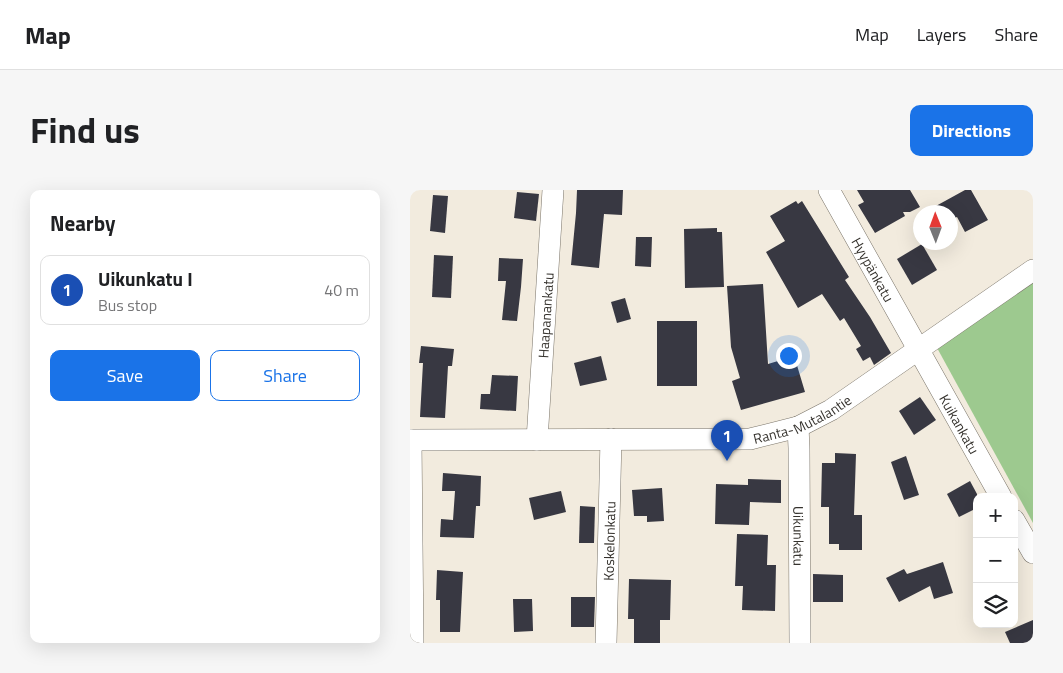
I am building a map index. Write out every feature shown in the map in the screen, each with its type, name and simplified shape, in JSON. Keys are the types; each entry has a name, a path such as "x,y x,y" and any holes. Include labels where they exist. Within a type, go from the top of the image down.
{"street":[{"name":"Haapanankatu","path":"537,440 553,190"},
{"name":"Hyypänkatu","path":"829,190 919,349"},
{"name":"Ranta-Mutalantie","path":"411,440 750,439 798,427 831,410 1033,270"},
{"name":"Kuikankatu","path":"919,349 928,369 999,493"},
{"name":"Uikunkatu","path":"798,427 800,458 800,643"},
{"name":"Koskelonkatu","path":"606,643 611,439"},
{"path":"411,440 413,643"},
{"path":"1018,527 1033,553"}],"green space":[{"path":"1033,280 1033,523 1018,493 936,346"}],"building":[{"path":"577,190 623,190 622,215 604,214 599,268 571,265"},
{"path":"857,190 910,190 919,205 913,205 913,210 903,212 905,216 875,233 858,205 864,202"},
{"path":"965,190 971,190 988,220 965,232 958,219 958,205 938,205"},
{"path":"517,192 539,194 536,221 514,218"},
{"path":"433,195 448,196 445,233 430,231"},
{"path":"796,201 798,204 802,201 849,277 845,280 891,353 874,365 870,357 863,361 856,349 861,346 844,318 840,321 822,294 798,308 766,252 785,241 770,216"},
{"path":"717,228 717,232 722,232 724,287 685,288 684,229"},
{"path":"636,237 652,237 651,267 635,266"},
{"path":"913,249 925,250 937,270 912,285 897,259"},
{"path":"434,255 453,256 451,298 432,297"},
{"path":"499,258 523,259 517,321 502,320 506,281 498,281"},
{"path":"763,284 768,364 788,358 789,364 796,362 805,392 741,410 732,381 740,378 731,347 727,286"},
{"path":"625,298 631,319 617,323 611,302"},
{"path":"657,321 697,321 697,386 657,386"},
{"path":"421,346 454,349 452,366 448,366 445,418 420,417 423,363 419,363"},
{"path":"601,356 607,380 580,386 574,363"},
{"path":"492,375 518,376 516,411 480,409 481,394 490,394"},
{"path":"920,397 936,420 914,435 899,411"},
{"path":"835,453 856,454 854,515 862,515 862,550 839,550 839,544 829,544 829,507 821,507 822,463 835,463"},
{"path":"906,456 919,495 904,500 891,462"},
{"path":"443,473 481,476 480,506 476,506 474,538 440,537 441,519 453,520 455,491 442,491"},
{"path":"748,479 781,480 781,503 750,502 749,525 715,524 716,484 748,485"},
{"path":"970,481 976,493 973,493 973,510 959,517 947,494"},
{"path":"662,488 664,521 647,522 647,516 634,516 632,490"},
{"path":"561,491 566,512 534,520 529,498"},
{"path":"580,506 595,507 594,543 579,543"},
{"path":"737,534 768,535 767,565 776,565 775,611 742,610 743,586 735,586"},
{"path":"943,562 953,593 934,599 930,586 899,602 886,578 904,569 907,574"},
{"path":"437,570 463,572 460,632 440,632 440,600 436,600"},
{"path":"813,574 843,575 843,602 813,602"},
{"path":"629,579 671,580 670,620 660,620 660,643 634,643 634,619 628,619"},
{"path":"571,597 595,597 594,627 571,627"},
{"path":"513,599 532,599 533,631 514,632"},
{"path":"1033,620 1033,643 1010,643 1005,632"}],"place":[{"name":"Uikunkatu I","path":"727,461"}]}
